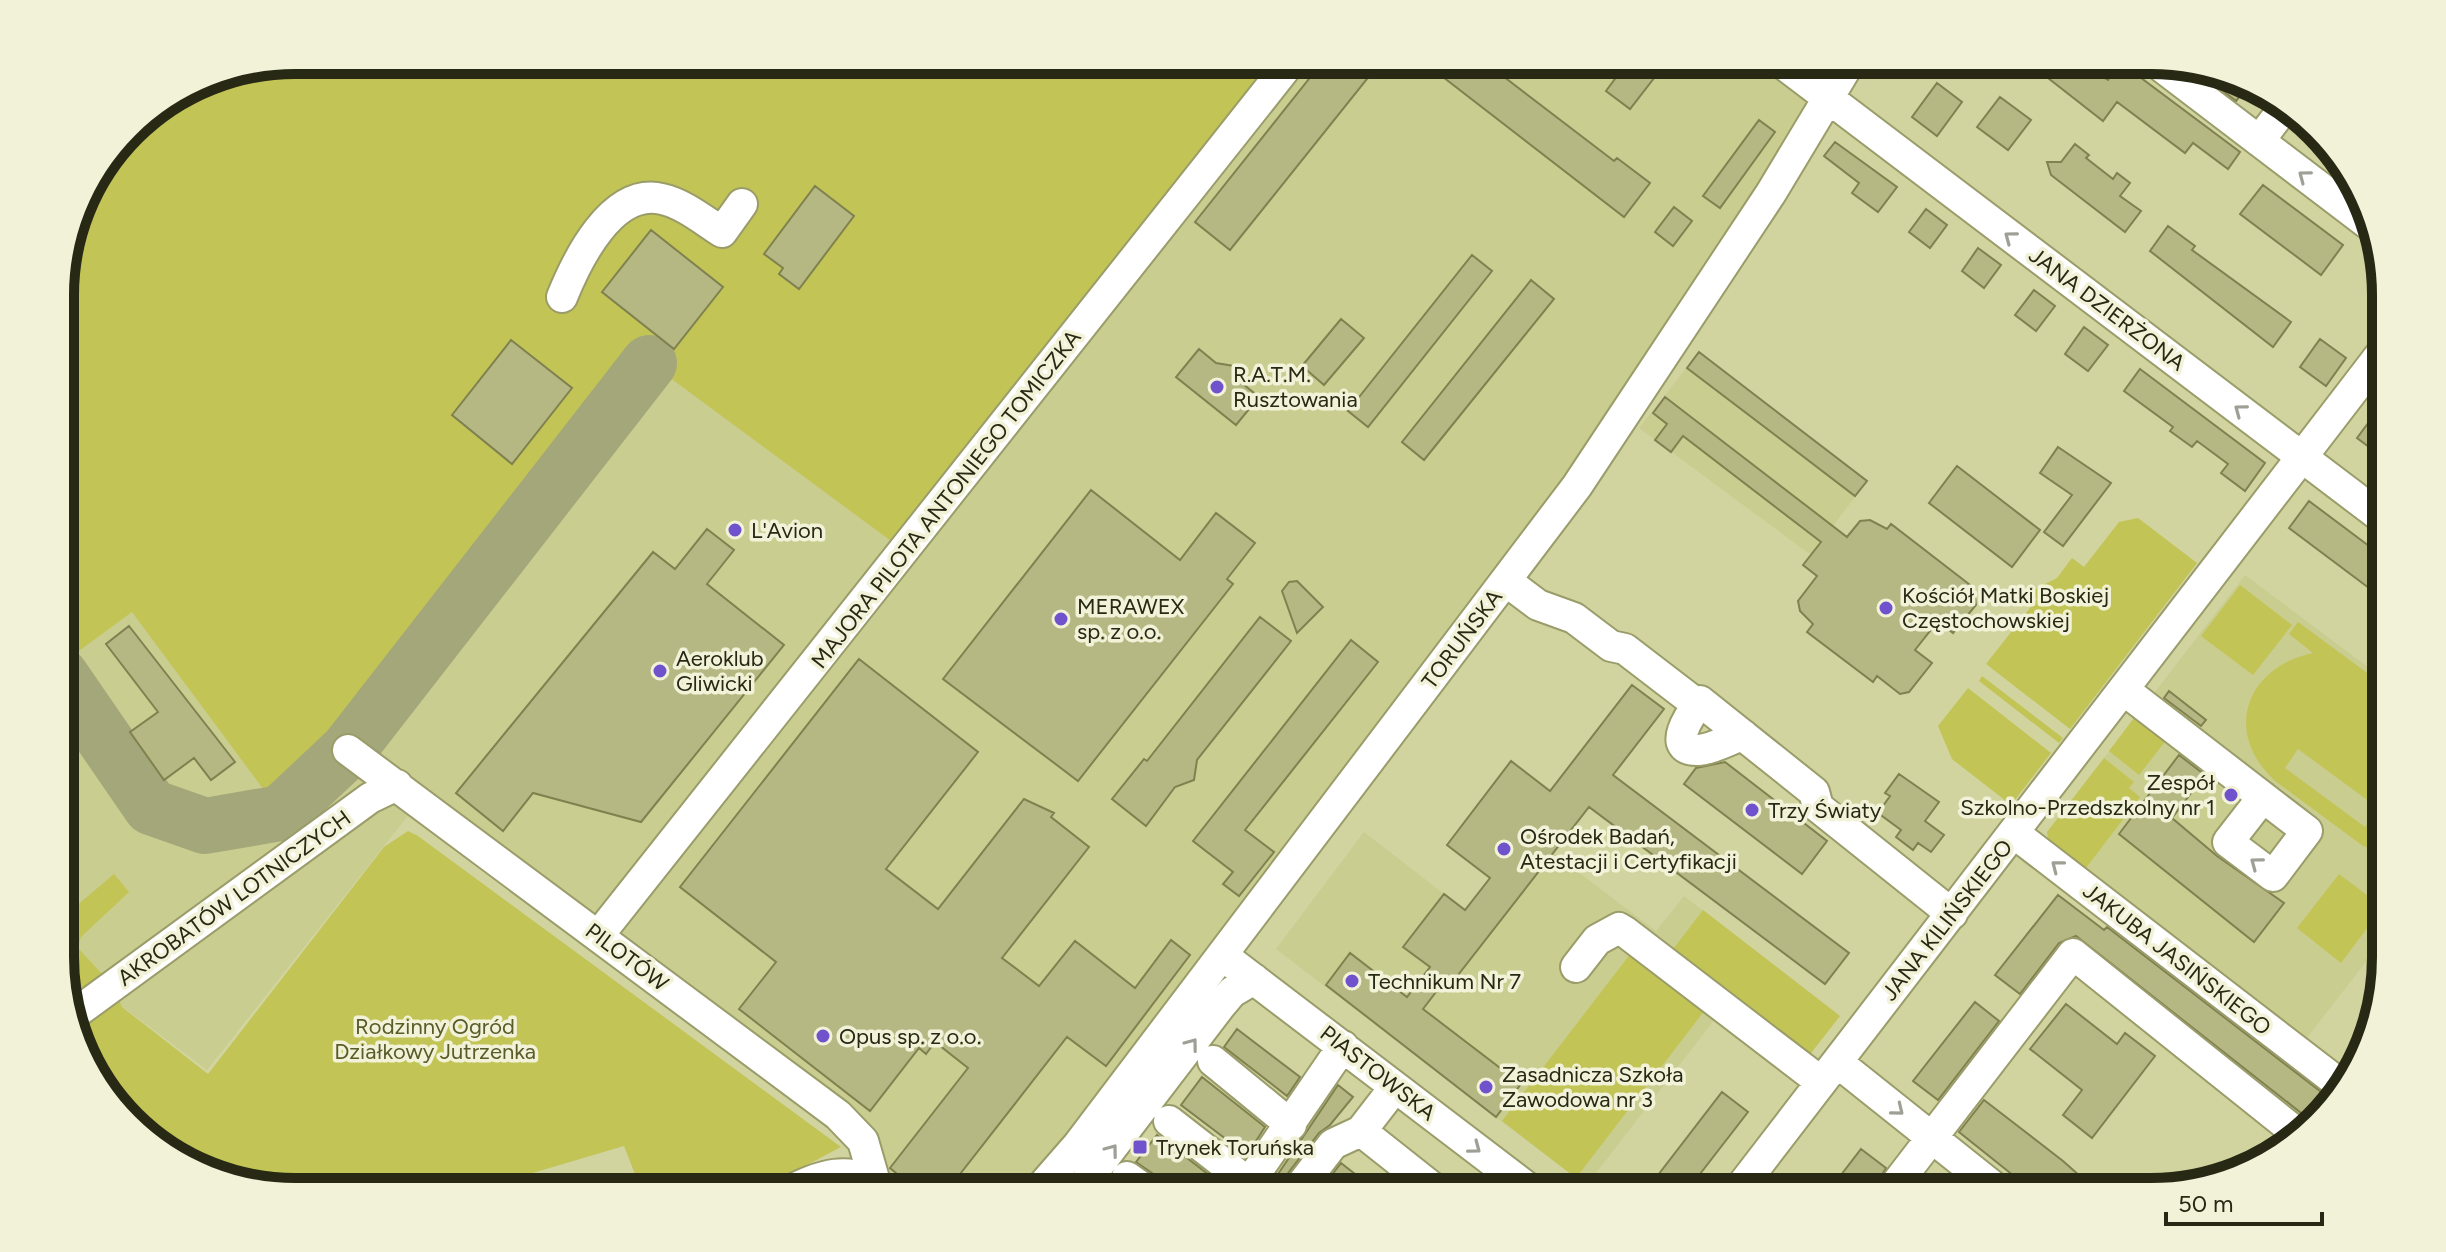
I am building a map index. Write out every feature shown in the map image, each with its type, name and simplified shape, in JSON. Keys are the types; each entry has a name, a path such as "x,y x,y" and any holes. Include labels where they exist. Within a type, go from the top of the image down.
{"street":[{"name":"MAJORA PILOTA ANTONIEGO TOMICZKA","path":"598,936 1281,74"},
{"name":"JANA DZIERŻONA","path":"1796,74 2372,510"},
{"name":"TORUŃSKA","path":"1049,1178 1078,1145 1506,581 1622,421 1843,74"},
{"path":"2173,76 2259,141 2352,206"},
{"path":"2259,141 2279,115"},
{"path":"562,297 574,266 616,210 638,200 660,198 687,209 722,232 742,204"},
{"name":"JANA KILIŃSKIEGO","path":"1748,1178 2372,366"},
{"path":"1506,581 1538,605 1574,618 1611,646 1625,649 1698,705"},
{"path":"2124,690 2263,797"},
{"path":"1743,735 1698,750 1688,747 1681,738 1681,726 1700,701 1743,735 1814,792 1818,807 1952,914"},
{"name":"PILOTÓW","path":"348,750 847,1123 868,1151 876,1178"},
{"name":"AKROBATÓW LOTNICZYCH","path":"81,1009 370,798 397,785"},
{"name":"JAKUBA JASIŃSKIEGO","path":"2014,833 2335,1080"},
{"path":"1576,967 1597,940 1619,928 1829,1072 1931,1137 1982,1178"},
{"path":"1900,1178 2073,954 2291,1128"},
{"name":"PIASTOWSKA","path":"1222,955 1515,1178"},
{"path":"1089,1178 1221,1005 1232,992 1254,979"},
{"path":"1254,1178 1343,1046"},
{"path":"1213,1061 1291,1125"},
{"path":"1307,1178 1333,1144 1361,1131 1395,1087"},
{"path":"1169,1121 1235,1178"},
{"path":"1361,1131 1420,1178"},
{"path":"816,1178 838,1173 858,1178"}],"shaded area":[{"path":"295,74 1842,74 1661,361 1048,1178 877,1178 868,1151 414,808 207,1070 123,1007 88,1032 76,986 74,957 74,280 82,238 104,184 120,160 149,129 184,104 238,82"},
{"path":"1699,352 1867,481 1811,555 1639,428"},
{"name":"Zespół Szkolno-Przedszkolny nr 1","path":"2245,575 2372,670 2372,954 2306,1039 2048,839 2047,832"},
{"path":"1364,832 1492,931 1553,853 1656,931 1684,896 1840,1016 1794,1075 1718,1015 1592,1178 1576,1178 1276,949"}],"green space":[{"path":"295,74 1281,74 906,552 650,363 348,750 281,813 132,612 74,654 74,280 91,210 120,160 160,120 197,97 238,82"},
{"path":"2138,518 2197,563 2070,729 1986,664 2037,599 2029,592 2057,578 2072,558 2084,567 2119,522"},
{"path":"2240,585 2292,625 2253,675 2201,636"},
{"path":"2298,622 2372,676 2372,804 2298,749 2285,768 2365,827 2372,817 2372,849 2363,846 2274,780 2258,761 2249,741 2246,722 2249,703 2258,686 2290,660 2313,653 2289,634"},
{"path":"1982,676 2063,738 2059,743 1979,681"},
{"path":"1968,688 2051,753 2011,805 1952,759 1938,726"},
{"path":"74,694 92,719 74,733"},
{"path":"2140,710 2171,734 2139,775 2109,751"},
{"path":"2104,758 2134,782 2129,788 2140,797 2086,868 2048,838 2047,832"},
{"name":"Rodzinny Ogród Działkowy Jutrzenka","path":"408,831 418,836 841,1147 782,1178 637,1178 624,1146 515,1178 280,1178 252,1174 197,1155 149,1123 111,1080 91,1042 76,986 74,908 114,874 129,892 81,937 78,948 113,986 122,1007 208,1074 384,847"},
{"path":"2339,874 2372,899 2372,922 2341,963 2297,928"},
{"path":"1703,910 1840,1016 1804,1062 1667,957"},
{"path":"1631,953 1705,1010 1576,1178 1502,1121"}],"building":[{"path":"1313,74 1371,74 1230,250 1195,222"},
{"path":"1439,74 1500,74 1614,161 1617,158 1650,183 1624,217"},
{"path":"1619,74 1657,74 1630,109 1606,91"},
{"path":"2043,74 2098,74 2108,80 2113,74 2136,74 2240,152 2228,169 2193,143 2185,153 2117,102 2103,121"},
{"path":"1937,83 1962,102 1937,136 1912,117"},
{"path":"2213,84 2241,94 2236,101"},
{"path":"2000,97 2031,120 2008,150 1977,127"},
{"path":"1759,120 1775,132 1720,208 1703,196"},
{"path":"1835,142 1897,187 1878,212 1852,193 1859,183 1824,156"},
{"path":"2075,144 2089,155 2086,158 2113,179 2117,173 2130,183 2120,196 2141,211 2125,232 2051,175 2047,162 2061,162"},
{"path":"2263,185 2343,245 2321,275 2240,214"},
{"path":"815,186 854,216 799,289 779,274 783,268 764,254"},
{"path":"1674,207 1692,221 1673,246 1655,232"},
{"path":"1926,209 1947,225 1930,248 1909,232"},
{"path":"2168,226 2195,246 2192,250 2291,322 2273,347 2150,251"},
{"path":"651,230 723,287 674,349 602,292"},
{"path":"1978,248 2001,265 1984,288 1962,271"},
{"path":"1472,255 1492,271 1368,427 1348,411"},
{"path":"1531,280 1554,299 1424,460 1402,442"},
{"path":"2034,290 2055,306 2036,331 2015,315"},
{"path":"1341,319 1364,338 1324,385 1302,366"},
{"path":"2084,327 2108,345 2088,371 2065,354"},
{"path":"2320,339 2346,358 2326,386 2300,367"},
{"path":"511,340 572,388 512,464 452,415"},
{"name":"R.A.T.M. Rusztowania","path":"1199,349 1216,363 1240,367 1233,376 1259,397 1236,425 1176,377"},
{"path":"1699,352 1867,481 1855,496 1687,368"},
{"path":"2140,369 2265,463 2245,491 2221,473 2228,464 2197,441 2192,447 2170,431 2173,427 2124,391"},
{"name":"Kościół Matki Boskiej Częstochowskiej","path":"1665,397 1847,537 1860,521 1870,520 1887,529 1891,524 1974,588 1976,605 1953,633 1938,621 1915,650 1932,663 1909,692 1900,694 1877,676 1873,682 1807,632 1813,624 1800,611 1798,601 1817,576 1803,565 1821,542 1683,436 1671,452 1655,440 1667,424 1653,413"},
{"path":"2372,418 2372,449 2357,438"},
{"path":"2058,447 2111,483 2063,546 2044,532 2072,495 2040,473"},
{"path":"1957,466 2040,530 2012,567 1929,503"},
{"name":"MERAWEX sp. z o.o.","path":"1091,490 1180,560 1216,513 1255,543 1227,579 1233,584 1078,781 943,679"},
{"path":"2309,501 2372,548 2372,590 2289,528"},
{"name":"Aeroklub Gliwicki","path":"707,529 734,550 707,584 784,645 641,822 533,793 503,831 456,793 653,552 675,569"},
{"path":"1297,581 1323,607 1297,633 1282,591 1289,582"},
{"path":"1260,617 1291,641 1197,760 1194,780 1175,787 1146,826 1112,799 1144,759 1147,761"},
{"path":"129,626 235,762 211,780 194,758 164,780 130,732 158,712 106,644"},
{"path":"1351,640 1378,662 1245,830 1274,852 1239,896 1223,884 1233,872 1193,841"},
{"path":"859,659 978,752 886,869 938,909 1024,799 1054,813 1051,817 1089,847 1002,958 1039,986 1075,941 1135,988 1171,940 1190,955 1106,1066 1067,1037 957,1178 902,1178 890,1168 968,1068 935,1042 926,1054 919,1048 870,1111 739,1009 776,962 680,887"},
{"path":"1632,685 1664,709 1613,775 1849,953 1825,984 1589,807 1451,984 1446,979 1423,1009 1521,1084 1496,1117 1326,985 1350,953 1407,997 1430,967 1403,947 1444,894 1465,910 1490,878 1447,845 1511,761 1550,791"},
{"path":"2169,691 2206,720 2201,726 2164,698"},
{"path":"2179,755 2205,775 2172,818 2217,856 2284,903 2254,942 2119,834"},
{"path":"1725,762 1827,841 1802,874 1684,784 1696,768"},
{"path":"1899,774 1939,802 1925,821 1944,835 1931,852 1918,843 1913,850 1896,837 1901,830 1878,813 1890,796 1885,793"},
{"path":"2058,895 2104,930 2107,927 2324,1094 2304,1116 2076,936 2059,943 2020,994 1995,975"},
{"path":"1975,1002 1999,1021 1938,1100 1913,1081"},
{"path":"2066,1004 2117,1044 2125,1033 2155,1056 2092,1138 2063,1115 2082,1090 2030,1049"},
{"path":"1237,1029 1300,1077 1287,1096 1224,1047"},
{"path":"1202,1077 1265,1127 1247,1155 1181,1105"},
{"path":"1338,1085 1353,1097 1330,1125 1319,1133 1284,1178 1275,1178"},
{"path":"1722,1092 1748,1112 1697,1178 1656,1178"},
{"path":"1984,1100 2082,1178 2016,1178 1959,1132"},
{"path":"1157,1135 1213,1178 1159,1178 1136,1162"},
{"path":"1861,1149 1886,1168 1880,1178 1839,1178"},
{"path":"1341,1163 1360,1178 1330,1178"}],"taxiway":[{"path":"74,695 151,807 205,826 281,813 348,750 649,363"}],"place":[{"name":"R.A.T.M. Rusztowania","path":"1217,387"},
{"name":"L'Avion","path":"735,530"},
{"name":"Kościół Matki Boskiej Częstochowskiej","path":"1886,608"},
{"name":"MERAWEX sp. z o.o.","path":"1061,619"},
{"name":"Aeroklub Gliwicki","path":"660,671"},
{"name":"Zespół Szkolno-Przedszkolny nr 1","path":"2231,795"},
{"name":"Trzy Światy","path":"1752,810"},
{"name":"Ośrodek Badań, Atestacji i Certyfikacji","path":"1504,849"},
{"name":"Technikum Nr 7","path":"1352,981"},
{"name":"Opus sp. z o.o.","path":"823,1036"},
{"name":"Zasadnicza Szkoła Zawodowa nr 3","path":"1486,1087"},
{"name":"Trynek Toruńska","path":"1140,1147"}]}
